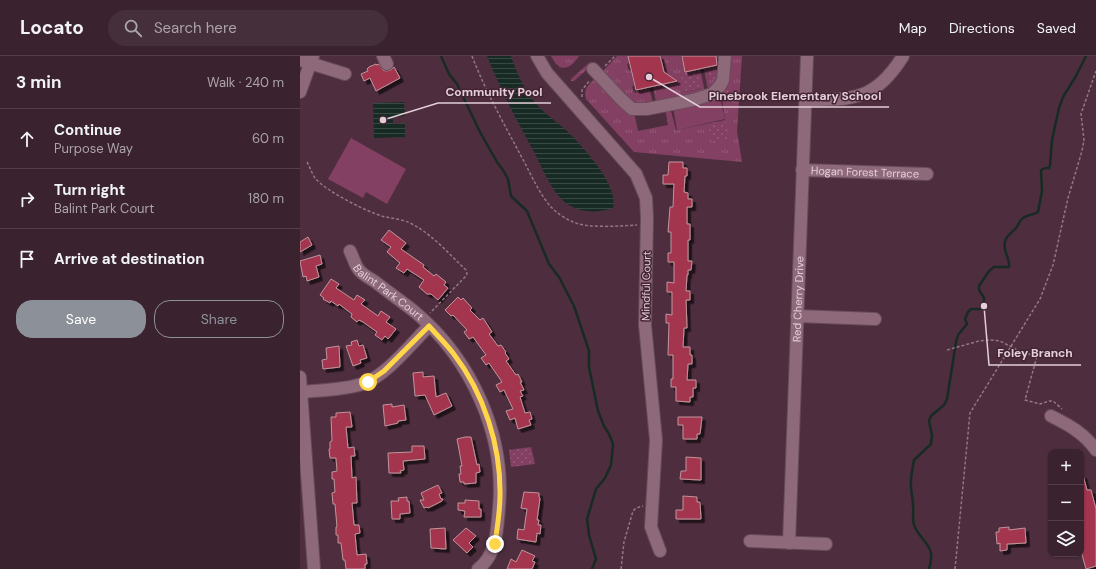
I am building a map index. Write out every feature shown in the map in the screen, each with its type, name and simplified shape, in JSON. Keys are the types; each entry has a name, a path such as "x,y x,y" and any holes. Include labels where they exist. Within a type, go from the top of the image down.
{"street":[{"name":"Mindful Court","path":"537,56 547,73 636,174 646,198 647,225 645,325 656,440 651,526 660,552"},
{"path":"593,69 632,109 647,109 693,100 712,94 720,86 723,80 725,56"},
{"name":"Red Cherry Drive","path":"789,543 807,56"},
{"path":"805,100 841,100 859,96 874,90 889,77 903,56"},
{"path":"300,92 308,60 345,74"},
{"name":"Hogan Forest Terrace","path":"802,170 927,174"},
{"name":"Balint Park Court","path":"350,251 359,270 426,323 453,353 470,378 483,405 492,433 498,463 500,496 495,544 488,559 478,569"},
{"path":"798,316 875,319"},
{"path":"302,392 348,388 363,384 373,379 384,371 426,323"},
{"path":"300,377 314,569"},
{"path":"1051,416 1072,426 1088,439 1096,450"},
{"path":"750,541 826,544"}],"path":[{"path":"472,56 504,124 538,186 550,206 557,213 572,222 581,224 605,226 647,225"},
{"path":"955,569 969,417 1040,299 1052,265 1068,198 1082,151 1084,140 1081,114 1096,71"},
{"path":"308,162 314,177 333,191 378,215 404,221 426,232 466,270 466,276 426,323"},
{"path":"947,350 990,340 1011,346 1021,352 1037,356 1026,400 1040,404 1053,401 1063,410 1051,416"},
{"path":"621,569 624,542 633,510 636,508 652,506"}],"green space":[{"path":"551,56 579,56 570,66 562,68 556,64"},
{"path":"617,56 628,56 629,63 627,64 629,71 631,70 634,93 649,88 653,103 634,105 602,72"},
{"path":"661,56 681,56 685,71 685,92 701,89 698,69 700,69 705,92 656,102 653,87 667,83"},
{"path":"717,56 721,56 720,79 708,90 704,69 707,69 709,80 719,75"},
{"path":"729,56 742,56 737,131 742,162 634,152 586,99 586,89 597,77 634,112 638,131 668,125 665,108 670,107 676,130 725,120 721,91"},
{"path":"590,62 593,63 592,65 574,81 571,81 571,79"},
{"path":"717,65 719,75 717,79 709,80 707,67"},
{"path":"698,69 703,88 685,92 680,79 684,76 683,72"},
{"path":"720,98 725,119 677,130 673,107"},
{"path":"726,122 729,140 712,143 708,125"},
{"path":"351,138 406,169 387,204 366,192 363,198 328,179"},
{"path":"531,447 535,464 511,467 509,450"}],"shaded area":[{"path":"487,56 511,56 520,79 533,100 574,138 598,167 611,189 613,208 602,211 579,210 563,201 558,195 548,181 515,117 497,81"},
{"path":"404,102 405,116 393,117 393,124 405,123 405,137 374,138 373,103"}],"building":[{"path":"628,56 660,56 664,72 677,81 636,90"},
{"path":"682,56 716,56 717,65 685,72"},
{"path":"379,64 383,70 386,71 391,70 394,67 400,78 376,91 370,78 364,81 361,74 368,71 367,69 369,67"},
{"path":"669,162 683,162 683,168 687,168 684,192 688,193 688,199 692,199 692,207 687,207 687,224 690,224 688,261 692,261 691,270 688,270 687,275 686,291 690,291 690,300 686,300 687,328 684,328 683,347 690,347 690,355 692,355 692,364 688,364 687,380 696,380 696,388 693,388 693,397 690,397 690,402 676,401 676,387 671,387 671,379 673,379 673,355 668,355 669,323 666,323 666,314 672,315 672,292 667,292 667,282 674,283 674,262 668,262 668,253 671,253 671,232 668,232 670,207 673,207 674,184 663,184 663,175 668,175"},
{"path":"389,230 406,243 401,249 424,265 423,267 434,276 436,274 446,282 444,285 448,288 438,300 431,294 427,294 419,287 424,280 407,269 404,273 396,268 400,263 387,252 391,247 381,240"},
{"path":"308,237 312,245 300,252 300,242"},
{"path":"320,255 322,264 316,266 319,277 307,281 306,276 303,277 300,261"},
{"path":"331,279 339,284 336,288 354,300 357,295 365,300 361,304 378,316 381,311 390,317 386,322 396,329 388,339 385,336 382,340 375,335 377,332 359,320 357,322 351,317 352,314 339,304 338,306 331,301 330,303 323,299 324,298 320,295"},
{"path":"458,297 461,300 463,298 472,308 470,310 480,320 483,318 492,332 489,334 498,346 501,345 506,352 505,353 509,359 506,361 516,375 518,374 522,382 520,382 524,390 520,391 523,396 520,397 525,413 530,412 532,419 529,420 531,425 518,429 515,418 510,420 506,411 513,409 504,390 500,392 496,385 502,382 489,363 486,365 481,358 486,355 473,337 469,339 464,332 467,330 453,315 451,316 445,310"},
{"path":"357,340 359,346 363,345 367,358 360,360 361,363 353,366 346,346 352,345 351,342"},
{"path":"339,346 340,367 323,369 322,360 327,359 326,348"},
{"path":"423,372 423,377 434,376 436,397 446,393 452,406 434,415 425,395 415,396 413,373"},
{"path":"392,404 392,407 404,405 406,420 398,421 398,423 385,426 383,405"},
{"path":"350,412 352,427 346,427 348,448 354,447 355,456 351,456 352,478 356,477 357,503 352,503 354,525 359,525 360,533 355,534 357,555 366,554 367,564 365,564 365,569 346,569 345,560 343,560 341,543 338,543 338,535 336,535 337,527 335,504 333,504 332,493 335,492 332,472 337,471 336,458 330,458 329,449 330,442 332,441 331,417 336,417 336,413"},
{"path":"678,417 702,417 700,434 697,434 697,439 683,439 683,425 678,425"},
{"path":"471,437 477,465 479,464 480,472 476,473 476,483 464,484 464,482 460,482 460,466 462,466 457,439"},
{"path":"412,446 424,446 425,459 403,461 404,470 400,471 401,473 389,473 388,453 412,452"},
{"path":"686,457 701,458 701,480 680,479 681,471 686,471"},
{"path":"1084,479 1087,490 1091,490 1096,509 1096,566 1086,569 1083,557 1084,557"},
{"path":"438,485 442,493 439,494 441,499 443,499 442,501 428,508 424,508 420,500 424,500 421,493"},
{"path":"524,492 539,493 540,498 537,520 539,520 538,525 541,525 540,534 537,533 536,542 517,539 518,529 524,530 527,509 521,508"},
{"path":"683,496 697,497 697,502 700,502 701,519 676,519 676,510 683,510"},
{"path":"407,497 407,501 409,501 410,513 400,514 400,519 392,519 391,501 399,501 398,498"},
{"path":"465,500 479,501 481,517 464,517 465,511 458,510 458,503 465,503"},
{"path":"1009,527 1009,530 1025,528 1026,543 1007,544 1007,550 1000,551 1000,543 997,544 996,532 999,532 999,528"},
{"path":"445,528 446,549 431,548 430,529"},
{"path":"466,528 476,536 469,543 473,547 467,553 453,540"},
{"path":"522,550 535,556 532,561 535,562 532,569 507,569 511,559 516,562"}],"waterway":[{"path":"441,56 449,74 457,84 480,132 508,179 511,196 527,211 549,264 559,277 574,306 589,351 589,367 598,411 613,444 611,465 605,478 596,489 587,519 589,535 596,559 592,569"},
{"path":"929,569 931,561 930,549 913,523 911,476 914,460 931,444 932,435 929,421 931,416 944,405 947,399 956,342 958,335 967,324 965,319 968,312 971,309 981,309 984,306 984,298 979,290 979,286 989,271 994,267 1009,267 1005,249 1006,239 1022,219 1038,212 1042,191 1041,170 1049,168 1050,165 1052,140 1059,108 1063,97 1086,56"}],"place":[{"name":"Pinebrook Elementary School","path":"649,77"},
{"name":"Community Pool","path":"383,120"},
{"name":"Foley Branch","path":"984,306"}],"route":[{"path":"368,382 384,371 429,326 453,353 470,378 483,405 492,433 498,463 500,496 495,544"}]}
